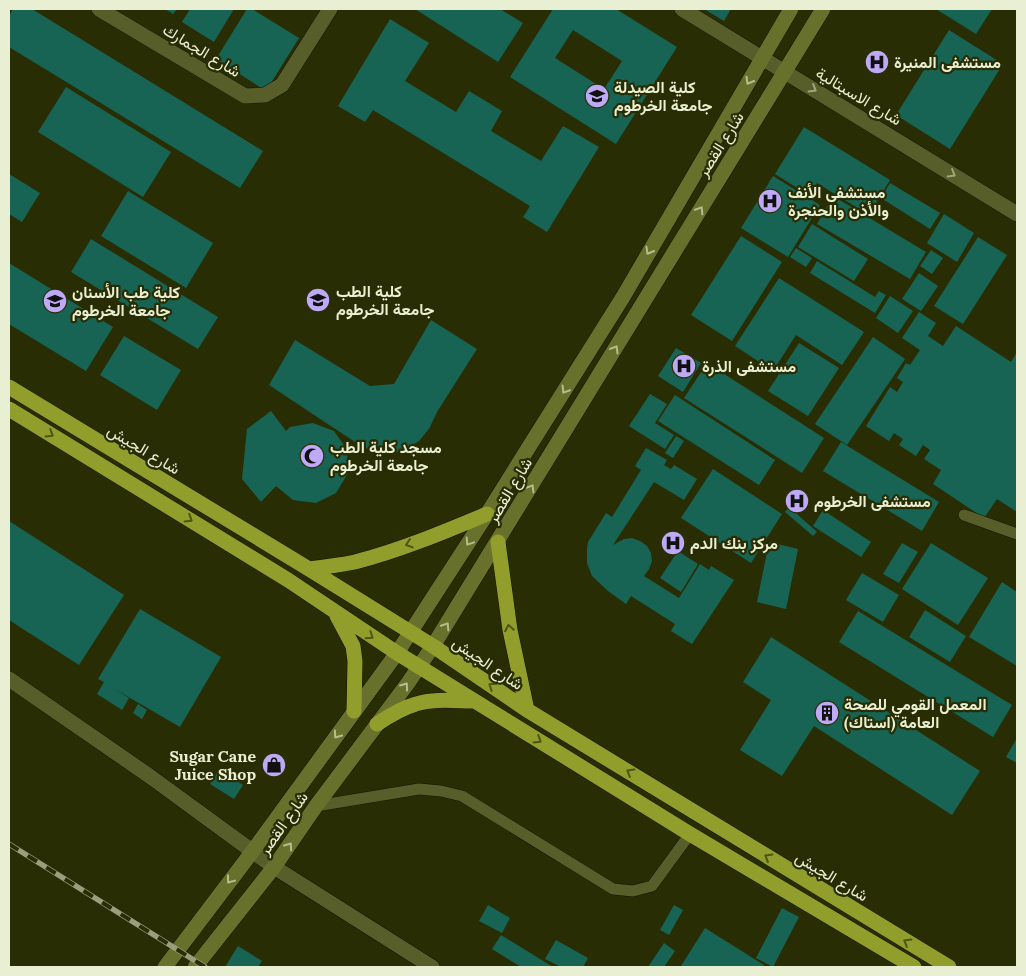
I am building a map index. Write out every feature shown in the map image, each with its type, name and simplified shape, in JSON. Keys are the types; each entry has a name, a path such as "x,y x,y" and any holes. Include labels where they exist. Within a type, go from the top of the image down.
{"highway":[{"name":"شارع الجيش","path":"9,387 433,646 527,710 949,967"},
{"path":"9,409 280,575 419,667 690,834 914,967"},
{"path":"309,570 372,557 445,532 487,514"},
{"path":"498,542 510,630 527,710"},
{"path":"333,611 352,646 355,661 354,712"},
{"path":"377,724 416,704 475,701"},
{"path":"865,938 874,922"}],"main road":[{"name":"شارع القصر","path":"164,967 252,852 397,653 487,514 623,296 792,9"},
{"name":"شارع القصر","path":"194,967 274,867 316,806 433,646 822,9"}],"street":[{"name":"شارع الجمارك","path":"98,9 245,96 265,95 282,85 330,9"},
{"name":"شارع الاسبتالية","path":"682,9 1017,214"},
{"path":"9,679 148,774 274,867 432,967"}],"lane":[{"path":"964,515 1017,534"},
{"path":"316,806 419,790 441,791 462,796 613,889 632,891 652,886 690,834"}],"building":[{"path":"13,9 32,9 263,151 240,188 9,47 9,16"},
{"path":"165,9 177,9 173,14"},
{"path":"190,9 234,9 214,42 182,22"},
{"path":"247,9 252,9 299,38 266,91 216,59"},
{"path":"415,9 500,9 523,23 498,62"},
{"path":"553,9 616,9 677,47 616,144 510,77","holes":["573,30 622,61 604,89 555,58"]},
{"path":"704,9 731,9 724,21"},
{"path":"936,9 992,9 976,34"},
{"path":"390,19 429,43 405,81 456,112 469,91 502,111 491,131 541,161 563,126 599,147 547,232 523,217 530,206 373,110 365,122 338,106"},
{"path":"949,30 1003,64 950,149 896,115"},
{"path":"66,87 171,152 143,197 38,132"},
{"path":"804,127 890,180 869,215 817,183 810,196 775,174"},
{"path":"9,174 40,193 22,222 9,214"},
{"path":"773,176 820,205 788,257 741,228"},
{"path":"890,183 940,213 930,229 881,198"},
{"path":"128,191 213,243 186,288 101,236"},
{"path":"833,196 926,252 910,279 817,224"},
{"path":"944,214 974,233 957,262 927,243"},
{"path":"812,224 868,259 854,281 798,247"},
{"path":"741,236 782,262 732,341 691,315"},
{"path":"978,237 1007,255 963,324 934,306"},
{"path":"91,239 218,317 198,349 71,272"},
{"path":"796,248 812,258 806,267 790,257"},
{"path":"931,250 943,258 932,274 920,266"},
{"path":"817,261 875,297 879,291 886,295 875,313 810,273"},
{"path":"9,263 113,327 86,371 9,324"},
{"path":"919,273 938,286 921,311 902,299"},
{"path":"779,278 864,332 842,365 796,335 773,371 735,346"},
{"path":"890,296 913,311 898,333 876,318"},
{"path":"919,312 936,323 928,336 943,346 956,326 1011,362 1017,352 1017,512 997,499 984,518 933,484 941,470 924,459 930,450 923,445 916,456 899,445 903,439 894,433 889,441 866,426 890,387 897,392 903,382 897,378 906,363 910,365 920,350 902,338"},
{"path":"431,320 477,349 437,412 429,429 419,441 399,452 379,453 361,446 269,385 295,340 370,386 394,384"},
{"path":"124,336 181,370 157,410 100,375"},
{"path":"873,337 905,359 847,445 815,424"},
{"path":"799,343 839,368 808,416 768,391"},
{"path":"676,348 701,363 683,392 658,376"},
{"path":"707,363 824,438 802,473 684,398"},
{"path":"650,394 667,404 655,423 674,435 665,449 629,426"},
{"path":"675,395 775,460 759,485 658,421"},
{"path":"271,411 286,431 290,427 313,423 334,431 347,450 348,473 336,493 316,503 293,500 276,486 261,502 242,479 247,429"},
{"path":"676,436 684,441 673,458 665,453"},
{"path":"841,442 939,502 922,531 823,471"},
{"path":"646,448 667,460 664,465 671,469 674,465 697,479 684,500 654,482 613,545 624,539 632,538 647,546 651,553 652,561 644,576 679,598 700,564 709,570 711,566 734,580 692,644 671,631 675,624 631,596 626,604 608,591 592,576 587,563 588,542 606,513 612,517 641,470 635,466"},
{"path":"713,469 782,514 751,563 681,518"},
{"path":"789,507 817,532 813,536 785,512"},
{"path":"823,510 871,542 861,557 813,526"},
{"path":"9,521 124,595 79,665 9,620"},
{"path":"769,542 798,549 786,609 757,602"},
{"path":"902,543 918,552 899,583 883,574"},
{"path":"931,543 988,578 958,625 902,589"},
{"path":"678,551 698,564 681,592 660,578"},
{"path":"862,573 899,595 883,622 846,600"},
{"path":"1002,582 1017,592 1017,666 969,637"},
{"path":"140,609 221,657 180,727 113,688 129,698 122,710 97,694 104,682 98,679"},
{"path":"925,610 966,636 950,662 909,637"},
{"path":"858,611 1012,705 993,737 839,642"},
{"name":"المعمل القومي للصحة العامة (استاك)","path":"771,637 980,771 952,815 814,726 782,776 740,750 771,700 743,682"},
{"path":"138,704 147,710 142,719 133,713"},
{"path":"1017,738 1017,763 1006,757"},
{"path":"219,770 243,785 234,799 210,784"},
{"path":"488,905 510,918 502,933 479,921"},
{"path":"674,905 683,910 669,935 660,930"},
{"path":"782,908 799,917 773,967 756,958"},
{"path":"705,928 764,965 763,967 681,966"},
{"path":"501,935 553,967 521,967 492,949"},
{"path":"556,940 588,958 583,967 561,967 545,959"},
{"path":"664,943 675,951 664,967 648,967"},
{"path":"238,946 262,961 258,967 225,967"}],"railway":[{"path":"9,844 205,967"}],"place":[{"name":"مستشفى المنيرة","path":"877,62"},
{"name":"كلية الصيدلة جامعة الخرطوم","path":"597,96"},
{"name":"مستشفى الأنف والأذن والحنجرة","path":"770,201"},
{"name":"كلية الطب جامعة الخرطوم","path":"318,300"},
{"name":"كلية طب الأسنان جامعة الخرطوم","path":"55,301"},
{"name":"مستشفى الذرة","path":"684,366"},
{"name":"مسجد كلية الطب جامعة الخرطوم","path":"312,456"},
{"name":"مستشفى الخرطوم","path":"797,501"},
{"name":"مركز بنك الدم","path":"673,543"},
{"name":"المعمل القومي للصحة العامة (استاك)","path":"827,713"},
{"name":"Sugar Cane Juice Shop","path":"274,765"}]}
